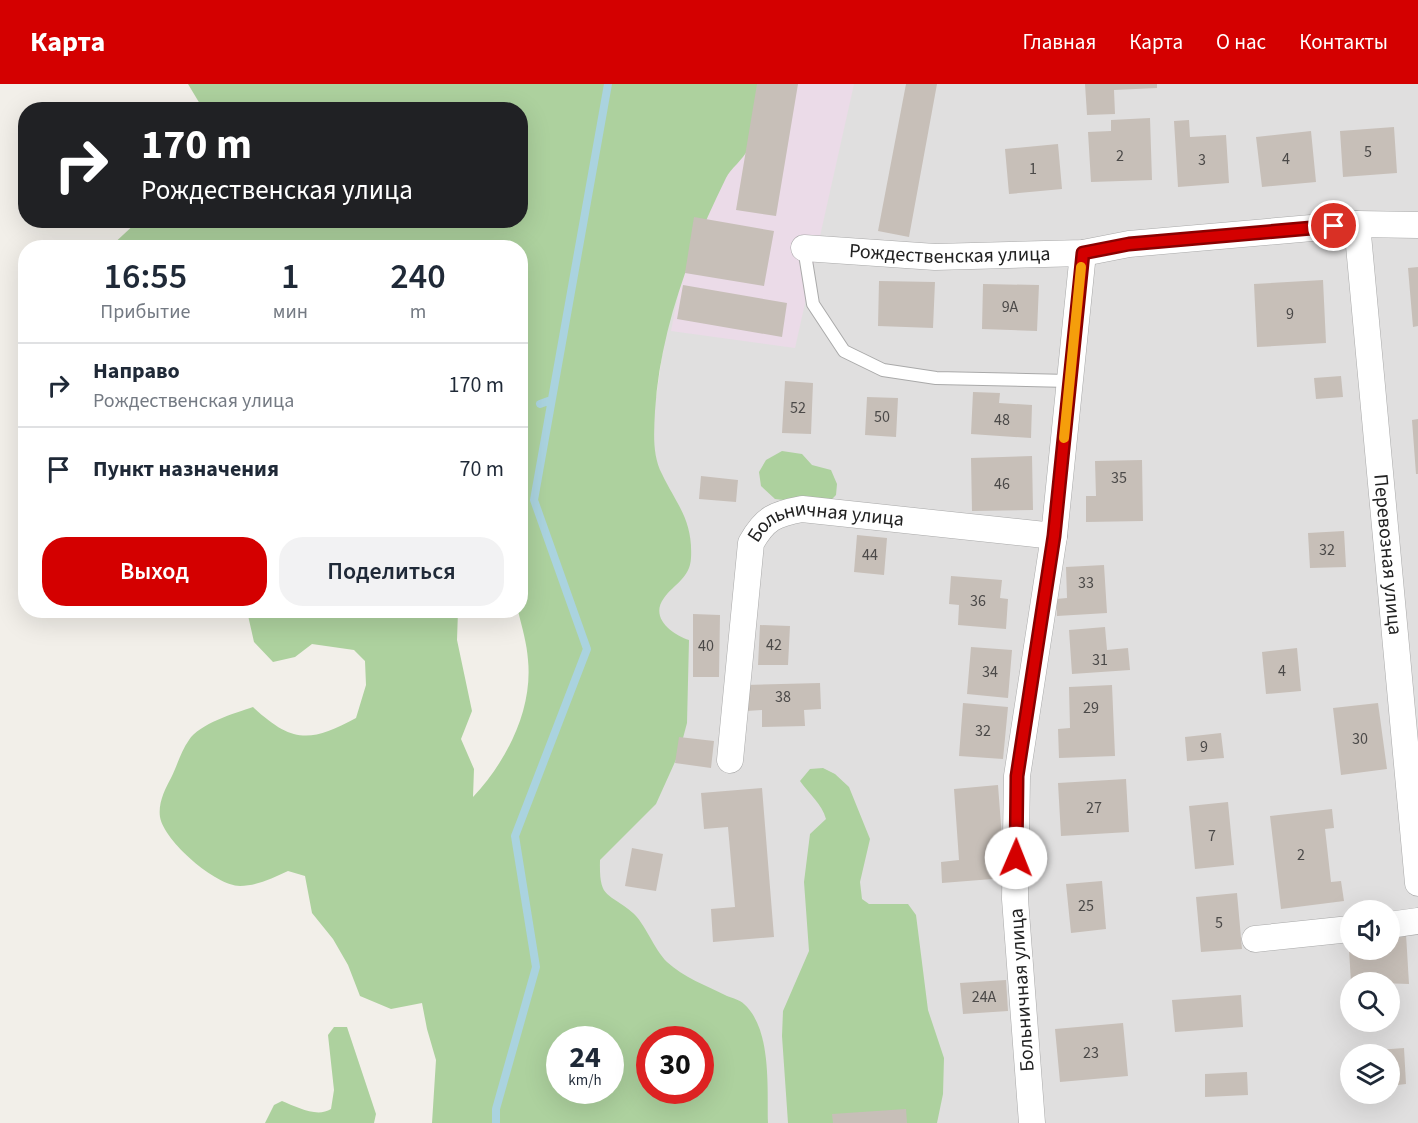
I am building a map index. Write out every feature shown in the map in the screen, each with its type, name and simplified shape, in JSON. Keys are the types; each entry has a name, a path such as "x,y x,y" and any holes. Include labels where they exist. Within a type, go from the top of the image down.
{"street":[{"name":"Рождественская улица","path":"804,248 935,257 1083,253 1129,244 1357,224 1418,225"},
{"name":"Перевозная улица","path":"1357,224 1418,883"},
{"name":"Больничная улица","path":"1032,1123 1015,898 1017,776 1054,536 1083,253"},
{"name":"Больничная улица","path":"730,760 751,543 760,527 778,513 802,509 1054,536"},
{"path":"1400,923 1418,921"},
{"path":"1255,939 1340,930"}],"lane":[{"path":"804,248 813,304 844,351 883,370 936,378 1069,381"}],"shaded area":[{"path":"701,84 1418,84 1418,1123 552,1123 557,1104 624,1104 624,1026 566,1026"},
{"path":"721,84 854,84 795,348 671,331"}],"green space":[{"path":"188,84 767,84 748,149 726,178 689,262 670,321 658,381 654,427 657,459 662,474 687,523 691,545 688,571 664,598 659,612 661,619 670,630 689,640 687,723 679,753 656,804 600,860 600,873 606,893 637,917 667,962 696,981 740,1001 753,1015 764,1044 768,1123 432,1123 436,1060 422,1003 391,1009 360,996 348,965 333,939 312,913 305,876 288,871 253,885 230,884 218,879 192,860 171,838 160,817 164,791 184,749 194,734 209,724 253,707 267,719 291,733 313,735 326,732 356,718 366,685 365,661 354,650 312,644 295,657 273,662 254,642 249,618 458,618 457,640 472,711 461,739 474,769 473,797 496,768 515,734 526,698 528,679 527,648 520,618 528,618 528,240 118,240 130,228 528,228 528,102 199,102"},
{"path":"782,451 802,454 812,465 831,470 837,484 836,495 826,505 775,499 761,486 759,472 766,460"},
{"path":"823,768 835,774 849,787 870,839 860,882 862,899 869,904 908,904 916,915 928,1010 944,1058 943,1094 937,1123 788,1123 782,1036 783,1011 809,951 804,882 810,834 826,819 818,804 800,781 810,769"},
{"path":"334,1027 347,1027 376,1114 374,1123 265,1123 274,1105 282,1101 313,1112 331,1109 334,1090 328,1035"}],"building":[{"path":"757,84 798,84 776,216 736,210"},
{"path":"906,84 937,84 909,237 878,231"},
{"path":"1085,84 1157,84 1157,88 1114,90 1115,114 1087,115"},
{"path":"1150,118 1152,180 1091,182 1088,132 1111,131 1111,120"},
{"path":"1189,120 1190,137 1226,135 1229,183 1178,187 1174,121"},
{"path":"1394,127 1397,173 1343,177 1340,131"},
{"path":"1311,131 1316,182 1262,187 1256,137"},
{"path":"1058,144 1062,189 1009,194 1005,149"},
{"path":"694,217 774,231 764,286 685,273"},
{"path":"1418,267 1418,326 1413,327 1408,268"},
{"path":"1323,280 1326,343 1257,347 1254,284"},
{"path":"879,281 935,282 933,328 878,326"},
{"path":"983,284 1039,285 1037,331 982,329"},
{"path":"683,285 787,303 782,337 677,319"},
{"path":"1341,376 1343,397 1316,399 1314,378"},
{"path":"785,381 813,383 811,434 782,433"},
{"path":"973,392 1000,393 999,403 1032,405 1031,438 971,434"},
{"path":"867,397 898,398 896,437 865,435"},
{"path":"1418,419 1418,474 1416,474 1412,420"},
{"path":"1032,456 1033,510 972,511 971,458"},
{"path":"1142,460 1143,521 1086,522 1086,496 1096,496 1095,461"},
{"path":"701,476 738,480 736,502 699,499"},
{"path":"1344,531 1346,567 1310,568 1308,533"},
{"path":"857,535 887,538 884,575 854,572"},
{"path":"1104,565 1107,613 1057,616 1056,599 1067,598 1066,567"},
{"path":"951,576 1002,580 1000,598 1008,599 1006,629 958,625 959,605 949,604"},
{"path":"693,614 720,615 719,677 693,677"},
{"path":"760,625 790,626 788,665 758,665"},
{"path":"1105,627 1107,650 1128,648 1130,670 1072,674 1069,630"},
{"path":"971,647 1012,650 1008,698 967,694"},
{"path":"1297,648 1301,691 1266,694 1262,652"},
{"path":"820,683 821,709 804,710 805,726 762,727 762,710 746,711 745,685"},
{"path":"1112,685 1115,756 1059,758 1058,729 1070,728 1069,687"},
{"path":"963,703 1008,707 1003,759 959,756"},
{"path":"1378,703 1387,769 1341,775 1333,708"},
{"path":"1221,733 1224,758 1187,761 1185,737"},
{"path":"679,737 714,741 711,768 675,763"},
{"path":"1126,779 1129,832 1061,836 1058,783"},
{"path":"998,785 1005,878 942,883 941,862 959,860 954,789"},
{"path":"762,788 774,937 713,942 711,909 735,907 728,827 704,829 701,793"},
{"path":"1228,802 1234,865 1195,869 1189,806"},
{"path":"1332,809 1334,828 1325,829 1331,882 1341,881 1344,900 1281,909 1270,816"},
{"path":"632,848 663,854 656,891 625,886"},
{"path":"1102,881 1106,929 1071,933 1066,884"},
{"path":"1237,893 1242,949 1201,952 1196,897"},
{"path":"1400,934 1406,934 1409,984 1400,984 1400,972 1350,972 1350,960 1400,960"},
{"path":"1006,980 1008,1011 963,1014 960,983"},
{"path":"1241,995 1243,1027 1175,1032 1172,1000"},
{"path":"1123,1023 1128,1076 1060,1082 1055,1029"},
{"path":"1400,1048 1404,1048 1406,1084 1400,1085"},
{"path":"1247,1072 1248,1095 1205,1097 1205,1074"},
{"path":"906,1109 907,1123 833,1123 832,1114"}],"waterway":[{"path":"496,1123 496,1109 536,967 515,836 587,649 534,500 608,84"},
{"path":"540,404 551,400"}],"slow traffic":[{"path":"1064,438 1081,267"}],"route":[{"path":"1016,858 1017,776 1054,536 1083,253 1129,244 1334,226"}]}
